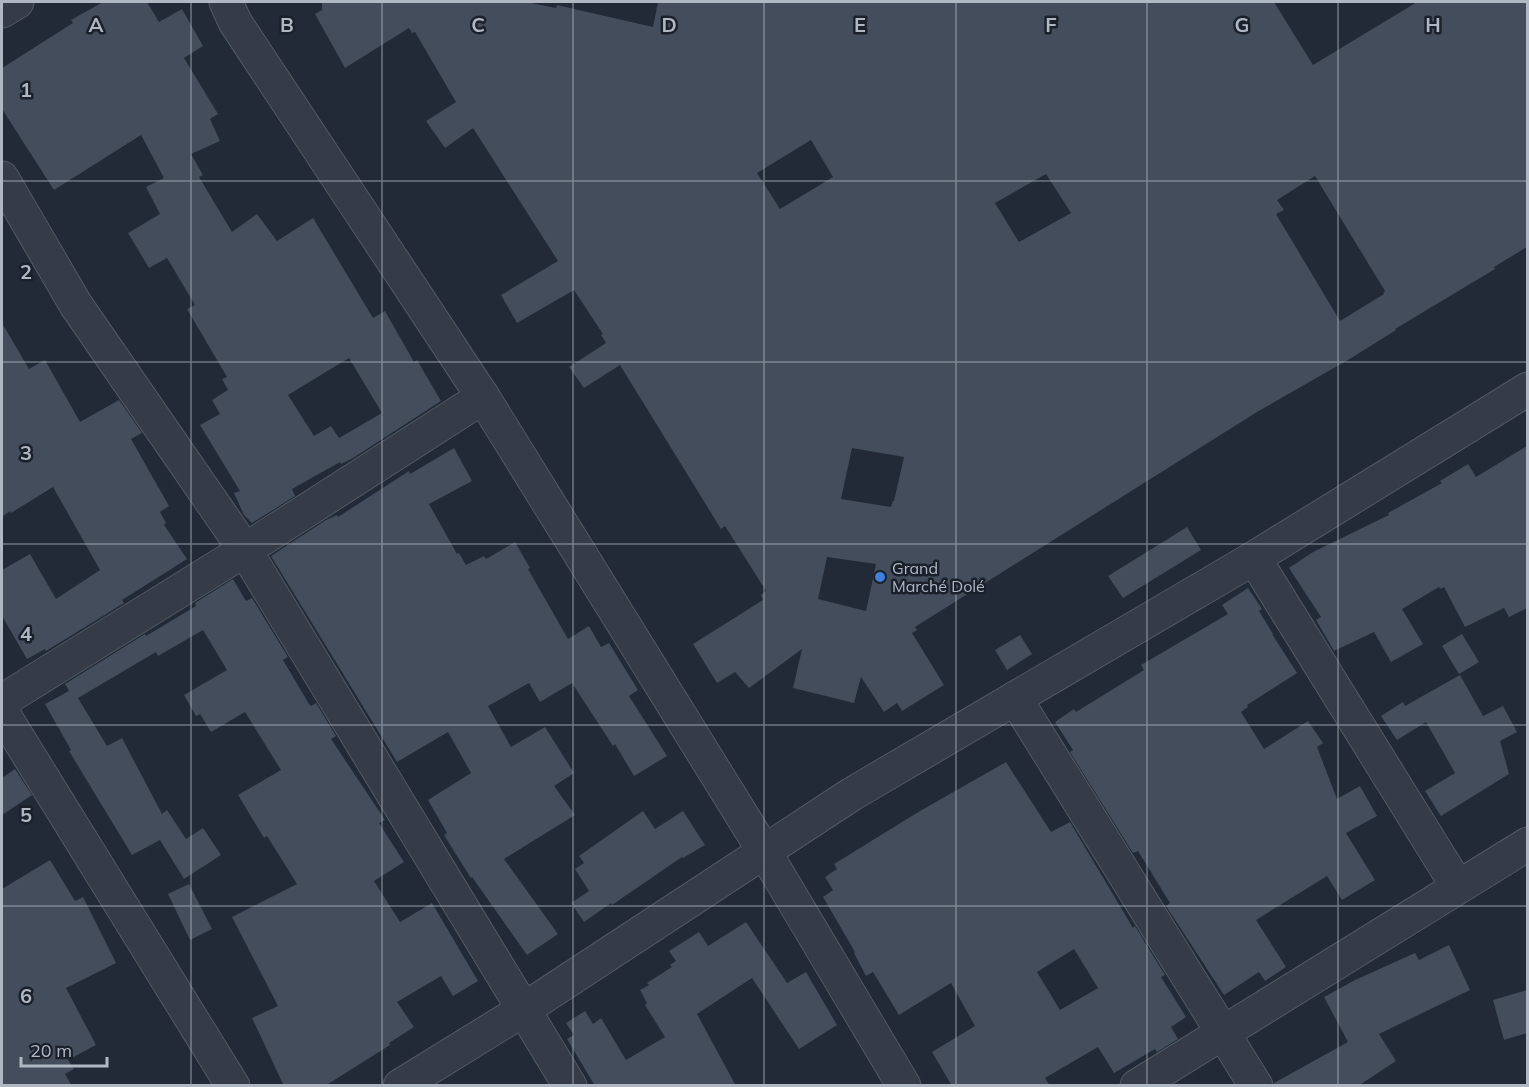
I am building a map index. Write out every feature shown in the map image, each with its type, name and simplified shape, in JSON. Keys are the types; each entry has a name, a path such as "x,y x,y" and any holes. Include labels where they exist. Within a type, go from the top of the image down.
{"street":[{"path":"2,11 17,2"},
{"path":"226,2 235,22 483,397 764,851 904,1086"},
{"path":"2,178 76,304 245,550 570,1086"},
{"path":"400,1086 523,1010 852,794 1254,558 1527,389"},
{"path":"2,701 245,550 483,397"},
{"path":"1254,558 1458,887"},
{"path":"1015,698 1256,1086"},
{"path":"2,711 233,1086"},
{"path":"1137,1086 1527,844"}],"building":[{"path":"103,2 147,2 159,22 182,9 203,46 184,58 218,114 210,119 220,141 191,154 203,175 199,177 232,232 257,214 277,241 313,218 373,318 385,311 414,362 417,360 441,401 353,458 341,464 340,462 292,489 295,496 252,523 244,515 234,493 240,491 200,425 220,414 212,400 228,390 222,379 227,377 187,309 195,305 167,258 149,268 128,233 160,214 146,187 164,178 141,135 54,190 2,109 2,68 73,23 71,20","holes":["349,358 382,413 339,438 331,426 314,436 288,395"]},
{"name":"Grand Marché Dolé","path":"322,2 526,2 556,8 557,5 653,27 658,2 1274,2 1313,65 1417,2 1527,2 1527,247 1353,357 1257,412 915,627 917,630 912,633 944,685 902,711 897,703 884,712 861,677 854,703 793,688 802,649 749,688 735,672 717,683 693,644 763,600 761,595 766,591 725,526 721,529 620,365 584,388 569,367 606,343 601,335 603,334 574,290 517,323 501,295 558,261 473,128 445,148 426,121 456,102 415,32 412,33 409,28 345,68 315,14 322,10","holes":["811,140 833,177 780,209 757,173","1046,174 1071,213 1019,242 995,203","1315,176 1385,291 1384,294 1340,321 1276,214 1284,210 1277,200","852,448 904,457 891,507 841,499","827,557 876,564 866,611 818,599"]},
{"path":"2,323 29,369 45,360 80,422 119,400 142,433 131,439 169,506 160,512 166,523 164,525 187,559 122,600 124,603 46,651 45,649 27,659 2,616 2,570 30,554 56,599 100,570 53,487 2,517"},
{"path":"1527,446 1527,608 1509,617 1504,608 1465,627 1444,587 1440,589 1439,587 1402,609 1423,644 1391,662 1374,632 1334,651 1316,620 1321,617 1289,568 1313,552 1389,515 1388,513 1442,483 1440,481 1468,464 1476,477"},
{"path":"454,448 472,481 429,504 457,554 459,553 466,565 484,556 486,559 515,542 568,639 589,626 601,647 609,643 638,690 629,696 667,756 634,776 615,744 613,746 572,683 540,702 529,683 488,706 511,747 545,727 574,773 554,786 575,815 504,859 558,934 527,955 462,864 444,835 447,833 428,800 471,773 448,732 397,762 271,556 326,520 337,515 338,517 409,471 410,474"},
{"path":"1187,527 1201,550 1123,598 1108,576"},
{"path":"233,579 246,601 252,598 288,657 283,660 309,704 311,706 316,703 336,736 331,739 385,820 379,823 404,862 374,881 400,922 432,903 478,981 453,996 441,976 397,1002 414,1027 325,1086 284,1086 252,1018 278,1006 232,917 297,884 267,836 264,838 238,795 281,770 245,712 211,732 200,714 196,716 184,695 227,670 203,630 158,656 156,652 78,698 107,746 122,738 162,814 167,810 186,839 203,828 221,855 184,879 160,840 132,855 69,751 71,750 45,704 69,691 65,684 145,634 146,636 196,606 195,603"},
{"path":"1248,588 1262,609 1259,611 1272,634 1297,673 1247,705 1248,707 1241,712 1264,749 1308,721 1323,743 1317,747 1337,799 1360,786 1377,816 1346,833 1375,880 1342,900 1327,876 1256,920 1286,967 1265,981 1259,972 1224,995 1166,906 1170,903 1138,851 1133,853 1070,752 1073,750 1055,722 1074,709 1076,712 1144,670 1141,665 1228,614 1222,605"},
{"path":"1462,634 1479,662 1459,674 1442,646"},
{"path":"1020,635 1032,654 1007,670 995,650"},
{"path":"1460,675 1483,716 1503,706 1517,732 1500,741 1509,774 1441,816 1425,791 1455,773 1426,722 1397,740 1381,716 1403,702 1405,706"},
{"path":"1006,762 1051,832 1070,822 1133,928 1135,926 1165,975 1161,977 1186,1017 1171,1027 1178,1039 1157,1052 1155,1049 1114,1073 1098,1047 1045,1078 1050,1086 952,1086 932,1052 975,1026 951,983 899,1015 873,972 866,976 855,952 823,897 833,890 825,877 837,869 834,864","holes":["1074,949 1098,988 1060,1010 1037,972"]},
{"path":"15,769 32,795 2,815 2,778"},
{"path":"643,811 655,829 683,811 705,845 682,857 584,922 571,903 589,891 575,869 584,863 579,856"},
{"path":"50,860 75,901 83,897 116,963 66,988 96,1045 68,1060 74,1069 65,1074 72,1086 2,1086 2,889"},
{"path":"189,884 212,929 190,940 168,894"},
{"path":"746,922 787,983 806,972 837,1025 799,1049 752,978 697,1014 736,1086 595,1086 567,1039 574,1035 566,1023 585,1011 593,1024 601,1018 626,1060 665,1037 645,1005 647,1003 640,990 672,967 670,965 676,961 669,951 699,932 708,946"},
{"path":"1449,945 1470,990 1379,1034 1396,1061 1358,1086 1275,1086 1274,1083 1348,1042 1324,997 1355,980 1415,953 1419,960"},
{"path":"1527,990 1527,1033 1504,1040 1493,1000"}],"place":[{"name":"Grand Marché Dolé","path":"880,577"}]}
